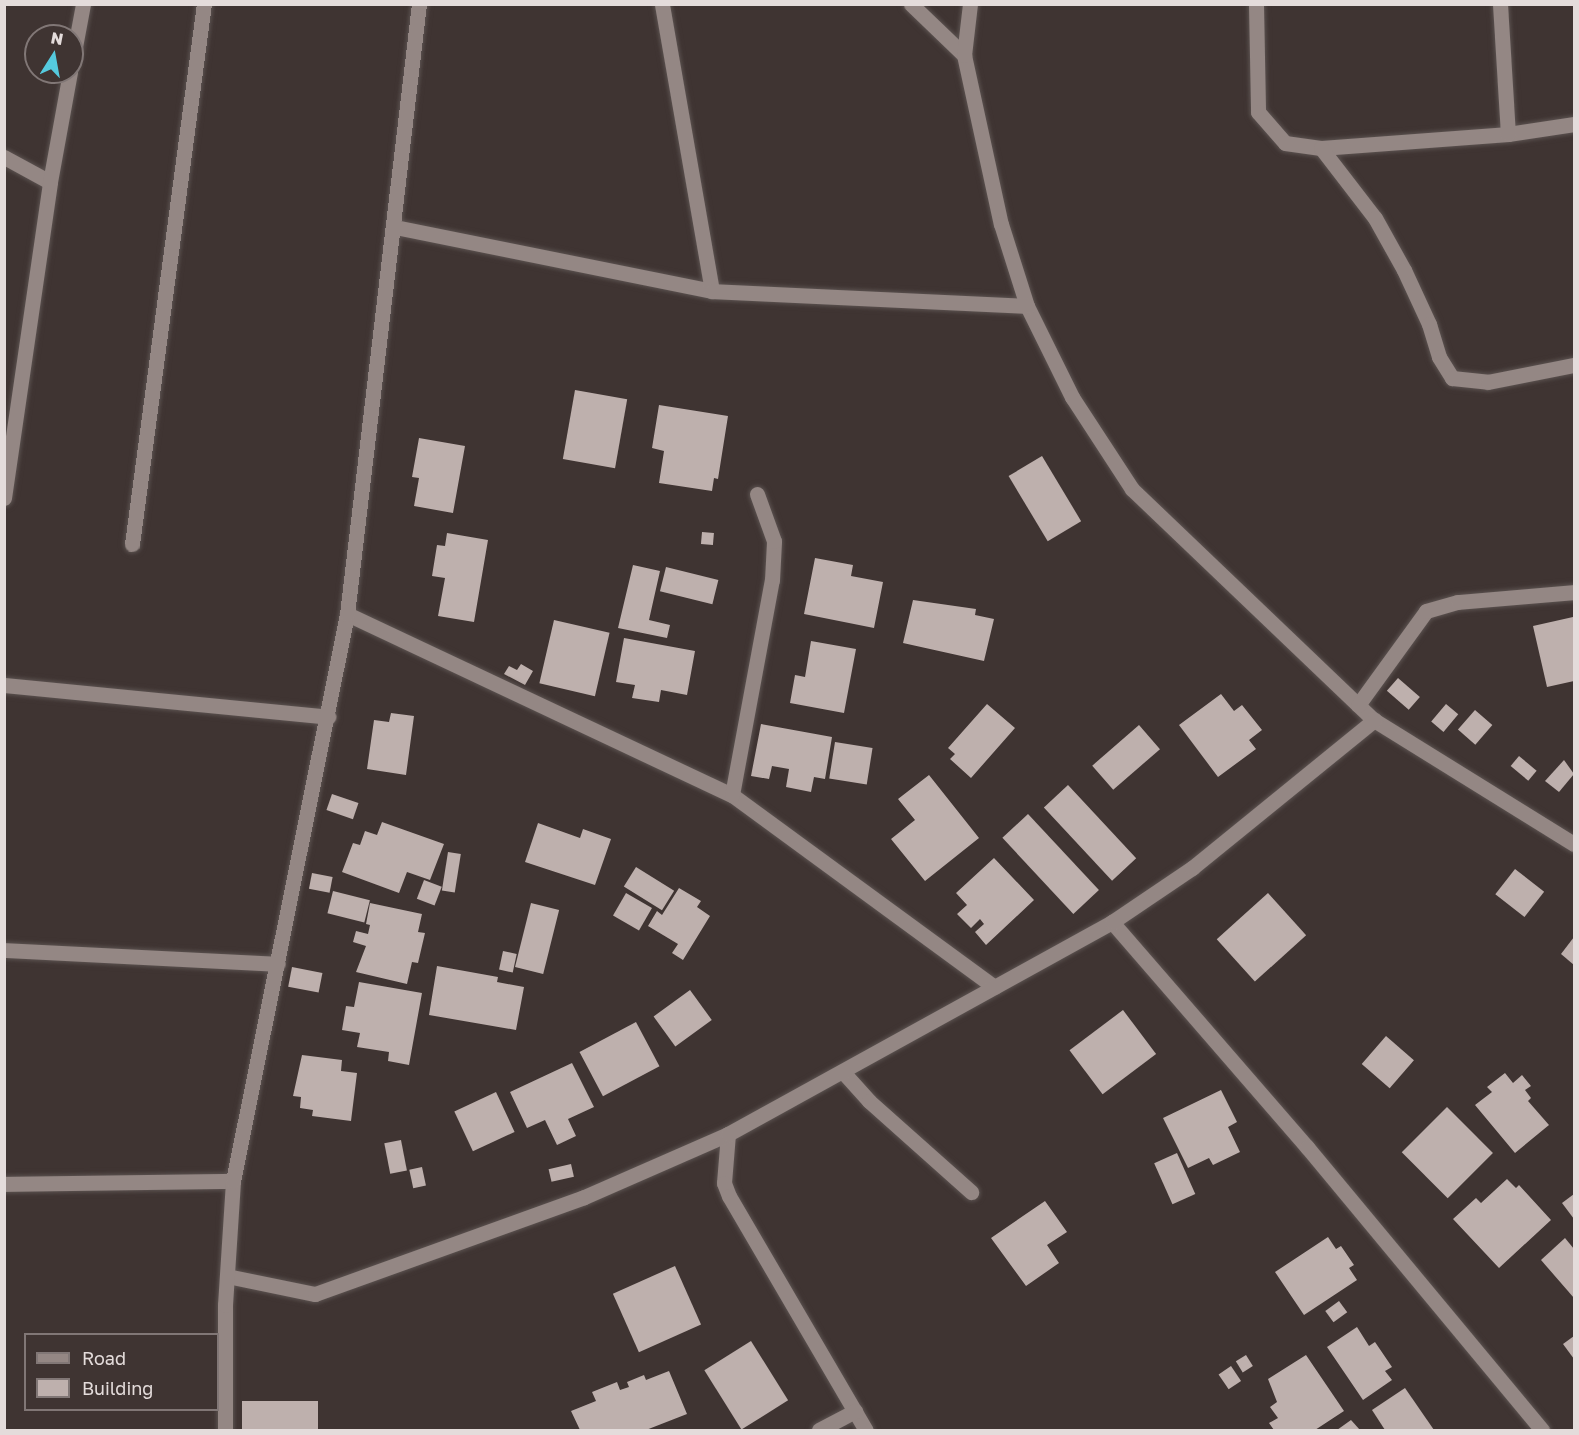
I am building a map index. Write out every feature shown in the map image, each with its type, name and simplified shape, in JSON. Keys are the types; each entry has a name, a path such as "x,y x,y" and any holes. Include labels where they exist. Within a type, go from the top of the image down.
{"street":[{"path":"79,24 83,4"},
{"path":"132,544 204,4"},
{"path":"225,1431 227,1276 233,1181 347,614 395,227 419,4"},
{"path":"662,4 712,291"},
{"path":"911,4 964,55"},
{"path":"970,4 964,55 1001,224 1027,306 1072,397 1132,489 1374,720 1572,837"},
{"path":"1256,4 1258,111 1285,143 1321,148 1508,134 1575,124"},
{"path":"1500,4 1508,134"},
{"path":"4,498 50,182 68,84"},
{"path":"1321,148 1375,218 1429,324 1439,357 1452,378 1488,382 1575,365"},
{"path":"4,157 50,182"},
{"path":"395,227 712,291 1027,306"},
{"path":"732,795 772,580 774,541 757,494"},
{"path":"1358,705 1426,611 1458,602 1575,592"},
{"path":"347,614 732,795 994,987"},
{"path":"4,685 328,717"},
{"path":"227,1276 315,1294 584,1197 728,1134 1112,922 1192,868 1374,720"},
{"path":"1112,922 1307,1147 1542,1431"},
{"path":"4,950 278,964"},
{"path":"843,1072 971,1192"},
{"path":"728,1134 724,1183 729,1196 866,1431"},
{"path":"4,1184 233,1181"},
{"path":"819,1431 855,1411"}],"building":[{"path":"575,390 627,399 615,468 563,459"},
{"path":"659,405 728,416 718,479 714,478 712,491 659,483 664,451 652,448"},
{"path":"419,438 465,446 453,513 414,506 419,478 412,477"},
{"path":"1042,456 1081,521 1048,541 1009,476"},
{"path":"702,532 714,533 713,545 701,544"},
{"path":"447,533 488,540 474,622 438,616 445,578 432,576 437,545 445,546"},
{"path":"815,558 853,565 851,576 883,582 874,628 804,614"},
{"path":"633,565 660,571 649,620 670,625 667,638 618,628"},
{"path":"666,567 718,580 712,604 660,591"},
{"path":"913,600 976,609 975,615 994,619 984,661 903,643"},
{"path":"1573,617 1574,681 1547,687 1533,626"},
{"path":"554,620 610,633 595,696 539,683"},
{"path":"624,638 695,651 687,695 661,690 659,702 632,698 635,685 616,682"},
{"path":"811,641 856,649 844,713 790,703 795,675 805,677"},
{"path":"521,664 533,671 525,685 504,674 509,666 517,670"},
{"path":"1398,678 1420,697 1409,710 1387,691"},
{"path":"1221,694 1234,711 1242,705 1262,730 1249,740 1256,749 1218,777 1179,725"},
{"path":"987,704 1015,728 971,778 950,759 955,754 948,748"},
{"path":"1446,704 1458,714 1443,732 1431,722"},
{"path":"1475,710 1492,725 1475,745 1458,730"},
{"path":"391,713 414,716 406,775 367,769 374,720 389,722"},
{"path":"761,724 832,737 825,779 814,777 811,792 786,787 789,769 772,766 769,779 751,776"},
{"path":"1139,725 1160,749 1113,790 1092,766"},
{"path":"835,742 873,748 867,784 829,779"},
{"path":"1519,756 1537,771 1528,781 1511,766"},
{"path":"1564,760 1574,774 1559,792 1545,781"},
{"path":"929,775 979,838 925,881 891,839 915,820 898,799"},
{"path":"1068,785 1136,858 1112,881 1044,808"},
{"path":"332,794 358,803 353,819 326,810"},
{"path":"1028,814 1099,890 1073,914 1002,838"},
{"path":"382,822 444,844 430,880 407,872 399,893 342,872 353,843 360,845 365,831 377,835"},
{"path":"538,823 580,838 583,829 611,839 595,885 525,862"},
{"path":"448,852 461,854 455,893 442,891"},
{"path":"994,858 1034,900 986,945 975,932 984,924 980,919 971,928 957,914 967,905 956,893"},
{"path":"636,867 674,891 662,910 624,887"},
{"path":"1515,869 1544,892 1524,917 1495,894"},
{"path":"312,873 333,877 330,893 309,889"},
{"path":"424,880 442,887 435,905 417,899"},
{"path":"679,888 701,901 697,907 710,916 683,960 672,953 678,944 648,926 657,911 662,915"},
{"path":"333,891 370,900 364,923 327,913"},
{"path":"626,893 652,908 639,931 613,916"},
{"path":"1268,893 1306,935 1255,982 1217,939"},
{"path":"370,903 422,914 418,932 425,933 418,963 412,962 407,984 356,972 366,946 353,942 356,931 368,934 370,925 366,924"},
{"path":"531,903 559,910 543,974 515,967"},
{"path":"1574,937 1574,965 1561,954"},
{"path":"503,951 517,954 513,972 499,970"},
{"path":"437,966 498,977 497,982 524,987 516,1030 429,1015"},
{"path":"292,967 322,973 319,993 288,987"},
{"path":"359,982 422,993 409,1065 388,1061 389,1052 357,1047 360,1033 342,1030 346,1006 354,1007"},
{"path":"690,990 712,1020 675,1046 654,1016"},
{"path":"1123,1010 1156,1054 1103,1094 1069,1050"},
{"path":"636,1022 659,1066 603,1096 579,1052"},
{"path":"1386,1036 1414,1060 1390,1088 1362,1064"},
{"path":"302,1055 342,1060 341,1071 357,1073 351,1121 312,1116 313,1110 300,1108 301,1097 293,1096"},
{"path":"572,1063 594,1107 568,1119 576,1136 557,1145 545,1120 527,1128 510,1092"},
{"path":"1505,1073 1513,1083 1522,1075 1531,1086 1525,1090 1531,1098 1528,1101 1549,1125 1515,1153 1475,1105 1492,1092 1487,1087"},
{"path":"1221,1090 1237,1122 1228,1127 1240,1152 1213,1165 1209,1158 1188,1168 1163,1118"},
{"path":"496,1092 515,1132 473,1151 454,1111"},
{"path":"1447,1107 1493,1153 1448,1198 1402,1152"},
{"path":"401,1140 407,1170 390,1174 384,1143"},
{"path":"1177,1153 1195,1194 1172,1204 1154,1163"},
{"path":"571,1164 574,1177 552,1182 549,1169"},
{"path":"422,1167 426,1186 413,1188 409,1170"},
{"path":"1507,1179 1516,1188 1519,1185 1551,1220 1499,1268 1453,1219 1476,1198 1481,1203"},
{"path":"1574,1194 1574,1219 1562,1203"},
{"path":"1045,1201 1067,1232 1047,1245 1059,1263 1026,1286 991,1238"},
{"path":"1328,1237 1336,1249 1341,1246 1354,1265 1349,1268 1357,1280 1304,1315 1275,1272"},
{"path":"1565,1238 1574,1249 1574,1298 1541,1260"},
{"path":"675,1266 701,1324 639,1352 613,1294"},
{"path":"1339,1301 1347,1312 1333,1322 1325,1311"},
{"path":"1357,1327 1369,1346 1375,1342 1392,1367 1385,1371 1392,1380 1363,1400 1327,1347"},
{"path":"1574,1336 1574,1359 1563,1344"},
{"path":"751,1341 788,1400 741,1430 704,1370"},
{"path":"1246,1355 1253,1366 1243,1372 1236,1361"},
{"path":"1306,1355 1344,1411 1315,1430 1274,1430 1269,1423 1278,1418 1270,1407 1277,1402 1268,1379"},
{"path":"1231,1366 1241,1381 1229,1389 1219,1374"},
{"path":"669,1371 687,1414 646,1430 580,1430 571,1411 596,1401 592,1392 617,1382 620,1390 629,1387 627,1382 644,1375 646,1380"},
{"path":"1405,1388 1434,1430 1385,1430 1372,1410"},
{"path":"242,1401 318,1401 318,1430 242,1430"},
{"path":"1351,1420 1360,1430 1337,1430"}]}
